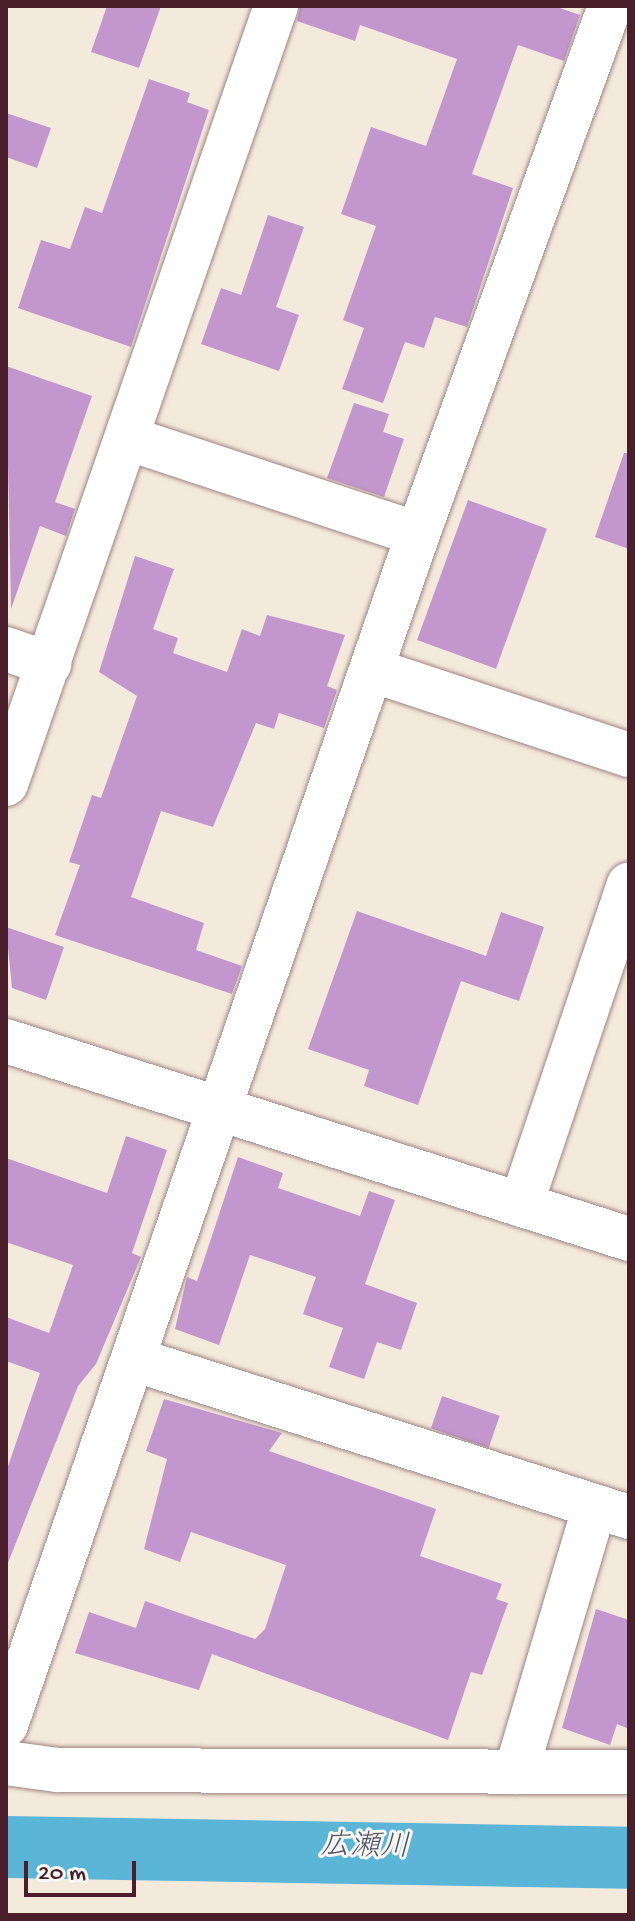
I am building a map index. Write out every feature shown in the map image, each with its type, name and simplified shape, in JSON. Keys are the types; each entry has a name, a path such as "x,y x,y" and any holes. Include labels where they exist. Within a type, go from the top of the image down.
{"street":[{"path":"6,784 276,6"},
{"path":"6,1725 418,534 610,6"},
{"path":"127,438 418,534"},
{"path":"6,649 49,664"},
{"path":"372,670 629,755"},
{"path":"521,1205 627,897"},
{"path":"6,1041 216,1112 629,1239"},
{"path":"133,1359 612,1511 516,1772"},
{"path":"6,1763 57,1770 629,1772"}],"water":[{"name":"広瀬川","path":"6,1816 629,1827 628,1889 6,1878"}],"building":[{"path":"107,6 161,6 139,68 91,52"},
{"path":"300,6 554,6 580,15 564,61 518,45 472,174 513,188 467,327 435,317 424,348 405,342 383,403 342,389 364,328 343,320 376,226 341,214 371,127 426,146 457,59 360,25 355,41 297,21"},
{"path":"149,79 190,93 187,102 209,110 131,347 18,308 41,240 70,249 85,207 102,213"},
{"path":"6,113 51,128 37,168 6,157"},
{"path":"268,215 304,227 276,307 299,315 279,371 201,344 221,288 241,295"},
{"path":"6,366 92,396 55,502 75,509 66,536 40,526 11,609"},
{"path":"354,403 389,414 383,432 404,439 384,497 327,478"},
{"path":"624,453 629,453 629,549 595,537"},
{"path":"468,500 547,529 496,669 417,640"},
{"path":"135,556 174,569 153,629 178,638 173,653 227,672 242,629 260,636 267,615 345,635 327,686 337,690 324,728 279,713 274,729 256,723 213,827 161,811 131,897 204,923 196,950 242,966 232,994 55,935 80,865 69,862 92,795 101,798 137,696 99,672"},
{"path":"357,911 486,956 501,912 544,927 519,1001 461,981 418,1105 364,1086 369,1070 308,1049"},
{"path":"6,927 64,947 46,1000 12,988"},
{"path":"126,1136 167,1150 132,1253 141,1257 96,1364 78,1386 6,1568 6,1472 40,1373 6,1361 6,1317 49,1333 73,1265 6,1242 6,1158 107,1193"},
{"path":"238,1157 283,1173 278,1188 360,1216 369,1191 395,1200 365,1284 417,1303 401,1350 377,1342 364,1379 329,1367 343,1328 303,1314 316,1277 250,1255 219,1345 175,1329 187,1277 197,1281"},
{"path":"442,1396 500,1416 489,1448 431,1428"},
{"path":"164,1399 282,1433 269,1451 436,1509 420,1556 502,1584 496,1599 508,1603 482,1675 471,1672 448,1740 212,1654 199,1690 75,1653 89,1612 136,1628 145,1601 255,1639 265,1629 286,1565 191,1532 180,1562 144,1549 167,1459 146,1451"},
{"path":"596,1609 629,1620 629,1729 617,1724 610,1745 562,1728"}]}
